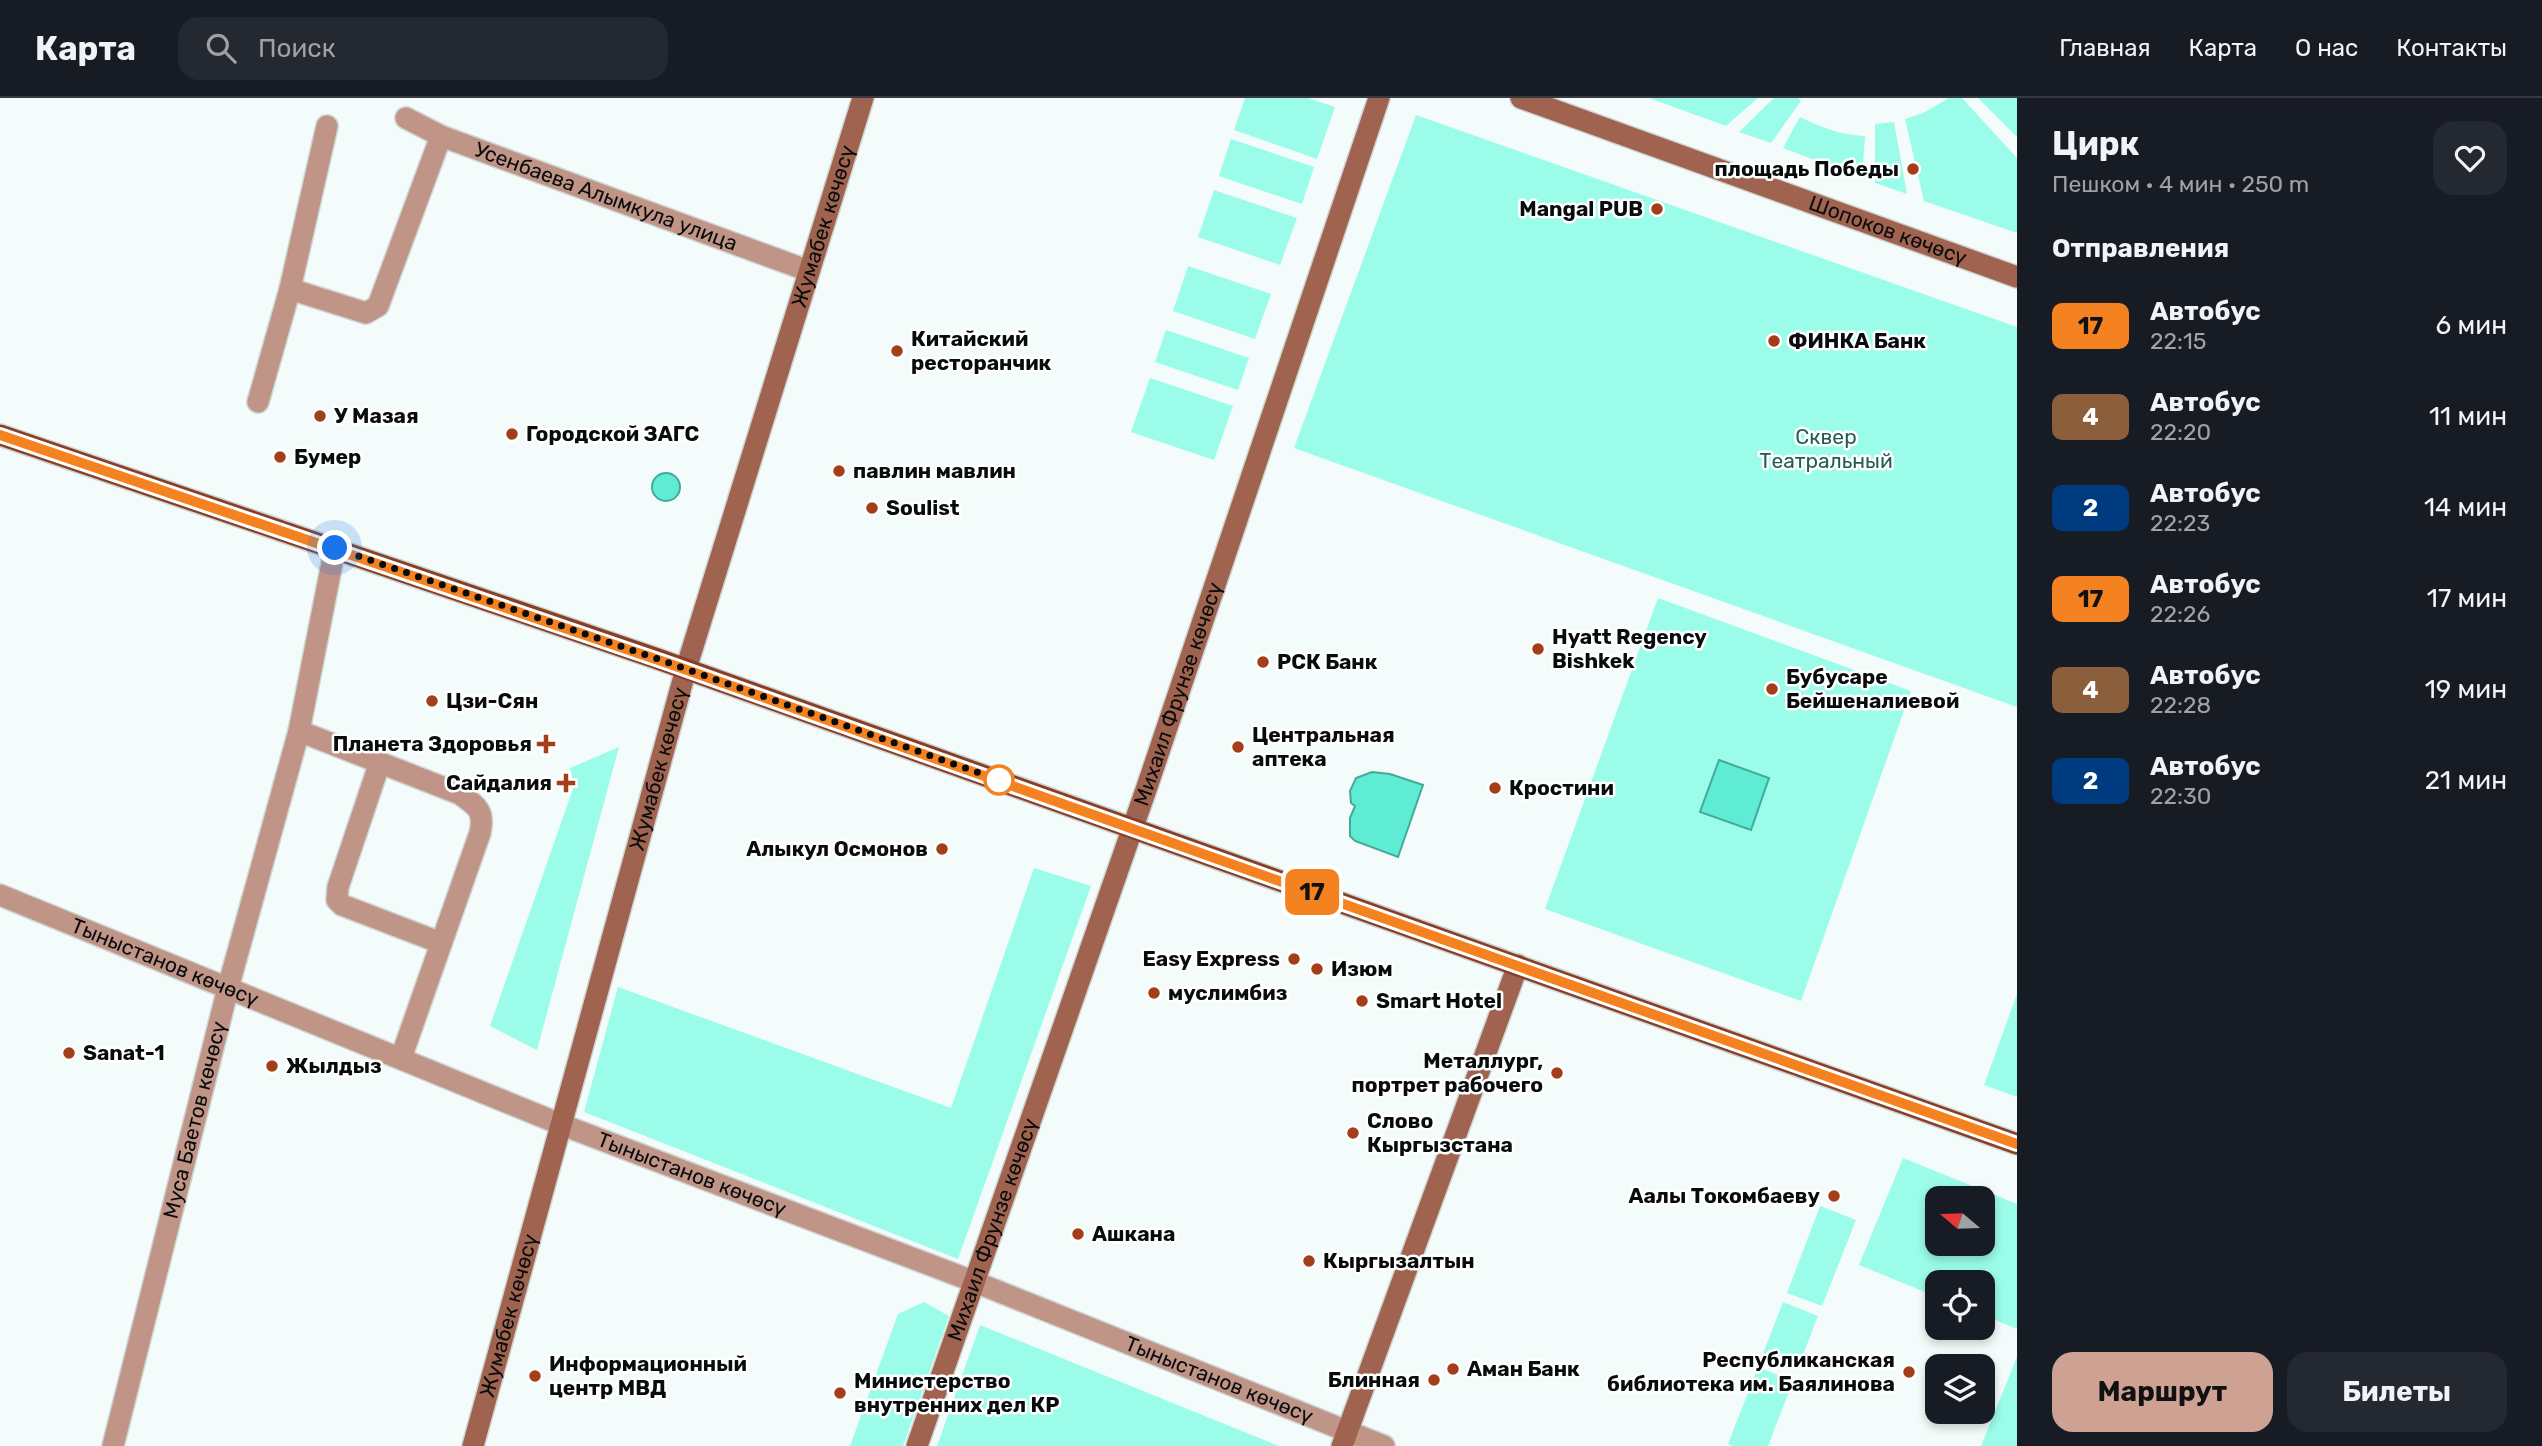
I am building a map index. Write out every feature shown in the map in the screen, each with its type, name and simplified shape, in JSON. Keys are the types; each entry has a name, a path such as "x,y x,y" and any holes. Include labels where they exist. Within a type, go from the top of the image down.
{"main road":[{"path":"0,435 686,669 2017,1144"}],"street":[{"name":"Жумабек көчөсү","path":"472,1446 686,669 863,98"},
{"name":"Михаил Фрунзе көчөсү","path":"917,1446 1133,827 1379,98"},
{"name":"Шопоков көчөсү","path":"1521,98 2017,277"},
{"name":"Усенбаева Алымкула улица","path":"405,118 441,136 809,271"},
{"path":"258,402 290,289 327,126"},
{"path":"290,289 366,313 378,306 441,136"},
{"name":"Муса Баетов көчөсү","path":"113,1446 228,988 299,731 335,548"},
{"path":"299,731 460,794 475,805 480,813 480,833 401,1058"},
{"path":"380,762 338,887 337,900 342,905 441,943"},
{"name":"Тыныстанов көчөсү","path":"0,895 560,1124 975,1282 1345,1439 1384,1446"},
{"path":"1345,1439 1518,965"}],"green space":[{"path":"1245,98 1308,98 1335,107 1317,159 1234,130"},
{"path":"1649,98 1758,98 1726,126"},
{"path":"1774,98 1798,98 1801,101 1771,143 1739,132"},
{"path":"1949,98 1962,98 2017,158 2017,233 1924,201 1905,119 1923,113"},
{"path":"1978,98 2017,98 2017,137"},
{"name":"Сквер Театральный","path":"1416,115 2017,327 2017,707 1294,448"},
{"path":"1800,117 1832,130 1865,136 1862,178 1783,148"},
{"path":"1894,122 1907,194 1875,183 1875,124"},
{"path":"1231,139 1314,167 1302,204 1219,176"},
{"path":"1214,190 1297,218 1280,265 1198,237"},
{"path":"1188,266 1271,294 1255,339 1173,311"},
{"path":"1166,330 1249,358 1238,390 1155,362"},
{"path":"1150,378 1233,406 1214,460 1131,432"},
{"path":"1658,598 1911,691 1801,1001 1545,909"},
{"path":"619,747 537,1050 490,1026 574,786 570,768"},
{"path":"1034,868 1091,886 958,1259 584,1112 618,987 951,1108"},
{"path":"2017,994 2017,1097 1984,1085"},
{"path":"1903,1158 1972,1186 1925,1186 1925,1256 1995,1256 1995,1195 2017,1204 2017,1329 1995,1320 1995,1270 1925,1270 1925,1292 1859,1265"},
{"path":"1820,1206 1856,1220 1822,1306 1787,1293"},
{"path":"924,1302 949,1316 903,1446 850,1446 898,1314"},
{"path":"1783,1302 1818,1316 1797,1370 1762,1356"},
{"path":"980,1325 1279,1446 937,1446"},
{"path":"2017,1357 2017,1446 1981,1446 1990,1424 1995,1424 1995,1411"},
{"path":"1758,1367 1793,1381 1768,1446 1733,1446 1728,1444"}],"shaded area":[{"path":"666,473 676,477 680,487 676,497 666,501 656,497 652,487 656,477"},
{"path":"1719,760 1769,778 1751,830 1700,812"},
{"path":"1372,772 1390,774 1423,785 1398,857 1355,841 1350,836 1350,818 1355,806 1351,803 1350,791 1356,778"}],"bus line":[{"name":"17","path":"0,435 670,664 2017,1144"}],"place":[{"name":"площадь Победы","path":"1913,169"},
{"name":"Mangal PUB","path":"1657,209"},
{"name":"ФИНКА Банк","path":"1774,341"},
{"name":"Китайский ресторанчик","path":"897,351"},
{"name":"У Мазая","path":"320,416"},
{"name":"Городской ЗАГС","path":"512,434"},
{"name":"Бумер","path":"280,457"},
{"name":"павлин мавлин","path":"839,471"},
{"name":"Soulist","path":"872,508"},
{"name":"Hyatt Regency Bishkek","path":"1538,649"},
{"name":"РСК Банк","path":"1263,662"},
{"name":"Бубусаре Бейшеналиевой","path":"1772,689"},
{"name":"Цзи-Сян","path":"432,701"},
{"name":"Планета Здоровья","path":"546,744"},
{"name":"Центральная аптека","path":"1238,747"},
{"name":"Сайдалия","path":"566,783"},
{"name":"Кростини","path":"1495,788"},
{"name":"Алыкул Осмонов","path":"942,849"},
{"name":"Easy Express","path":"1294,959"},
{"name":"Изюм","path":"1317,969"},
{"name":"муслимбиз","path":"1154,993"},
{"name":"Smart Hotel","path":"1362,1001"},
{"name":"Sanat-1","path":"69,1053"},
{"name":"Жылдыз","path":"272,1066"},
{"name":"Металлург, портрет рабочего","path":"1557,1073"},
{"name":"Слово Кыргызстана","path":"1353,1133"},
{"name":"Аалы Токомбаеву","path":"1834,1196"},
{"name":"Ашкана","path":"1078,1234"},
{"name":"Кыргызалтын","path":"1309,1261"},
{"name":"Аман Банк","path":"1453,1369"},
{"name":"Республиканская библиотека им. Баялинова","path":"1909,1372"},
{"name":"Информационный центр МВД","path":"535,1376"},
{"name":"Блинная","path":"1434,1380"},
{"name":"Министерство внутренних дел КР","path":"840,1393"}],"route":[{"path":"335,548 999,780"}]}
